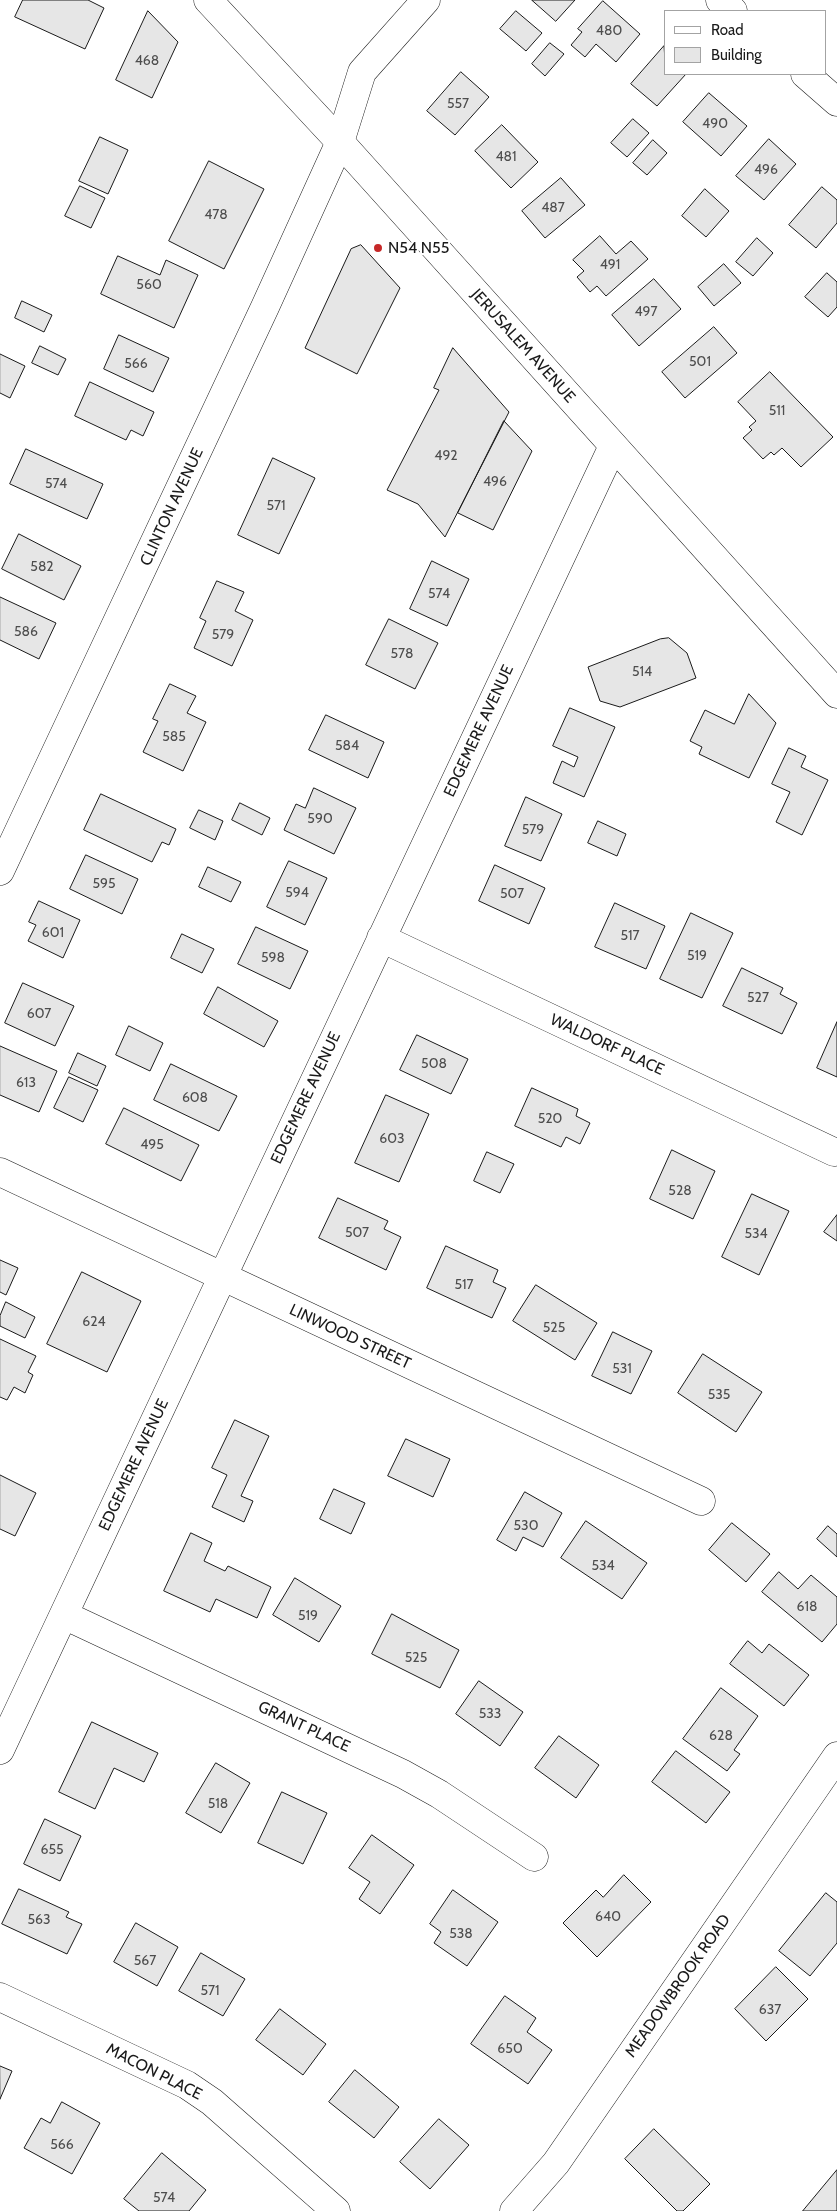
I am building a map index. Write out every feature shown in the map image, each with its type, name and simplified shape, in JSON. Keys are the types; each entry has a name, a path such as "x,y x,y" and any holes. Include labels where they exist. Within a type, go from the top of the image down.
{"street":[{"name":"JERUSALEM AVENUE","path":"208,0 340,142 837,694"},
{"name":"CLINTON AVENUE","path":"0,871 244,353 340,142 362,72 426,0"},
{"path":"720,0 732,10"},
{"path":"806,75 837,102"},
{"name":"EDGEMERE AVENUE","path":"0,1750 613,446"},
{"name":"WALDORF PLACE","path":"381,938 834,1152"},
{"name":"LINWOOD STREET","path":"0,1172 701,1501"},
{"name":"GRANT PLACE","path":"64,1615 403,1774 439,1794 534,1857"},
{"name":"MEADOWBROOK ROAD","path":"514,2211 556,2162 837,1756"},
{"name":"MACON PLACE","path":"0,1998 187,2085 212,2102 336,2211"}],"building":[{"path":"23,0 88,0 104,8 85,49 15,17"},
{"path":"532,0 575,0 556,21"},
{"path":"603,1 640,34 616,62 596,44 585,57 571,45 582,32 578,29"},
{"path":"148,11 178,42 152,98 116,80"},
{"path":"516,11 542,33 526,51 500,29"},
{"path":"550,43 564,54 545,76 532,64"},
{"path":"664,46 664,75 685,75 657,106 631,84"},
{"path":"461,72 489,97 455,135 427,111"},
{"path":"709,93 747,126 721,156 683,122"},
{"path":"633,119 649,133 627,157 611,143"},
{"path":"502,125 538,162 511,188 475,151"},
{"path":"100,137 128,150 108,194 79,181"},
{"path":"769,139 796,164 764,200 736,176"},
{"path":"653,140 667,153 647,175 633,163"},
{"path":"209,161 264,189 224,269 169,241"},
{"path":"561,178 585,205 545,238 522,211"},
{"path":"80,186 105,198 91,228 65,216"},
{"path":"822,187 837,200 837,223 816,248 789,225"},
{"path":"705,189 729,211 706,237 682,216"},
{"path":"600,236 616,254 631,241 648,259 606,296 597,286 590,292 577,277 584,271 573,260"},
{"path":"757,238 773,253 753,276 736,262"},
{"path":"361,245 400,288 357,374 305,348 351,249"},
{"path":"118,256 160,275 166,260 198,275 174,328 101,294"},
{"path":"724,264 741,283 714,306 698,287"},
{"path":"827,273 837,282 837,307 828,317 805,297"},
{"path":"654,279 681,309 639,346 612,315"},
{"path":"22,301 52,315 44,332 15,318"},
{"path":"714,327 737,353 685,398 662,372"},
{"path":"119,335 169,358 153,392 104,369"},
{"path":"40,346 66,359 58,375 32,363"},
{"path":"453,348 509,412 445,537 418,504 387,490 439,390 434,388"},
{"path":"0,354 25,366 10,398 0,393"},
{"path":"770,372 833,437 801,467 782,448 774,455 771,452 763,459 743,438 752,430 749,427 756,421 738,402"},
{"path":"90,382 154,412 143,436 131,430 126,440 75,416"},
{"path":"504,421 532,451 493,530 458,513"},
{"path":"26,449 103,484 87,519 10,484"},
{"path":"273,458 315,478 279,554 238,535"},
{"path":"19,534 81,566 64,600 2,569"},
{"path":"432,561 469,579 447,626 410,609"},
{"path":"217,581 244,592 235,611 253,620 232,666 194,648 206,621 200,618"},
{"path":"0,597 56,623 39,659 0,640"},
{"path":"389,619 438,643 415,689 366,665"},
{"path":"669,638 687,653 696,678 620,707 600,701 588,667 660,639"},
{"path":"170,684 196,696 187,713 206,722 183,771 143,752 158,721 153,719"},
{"path":"749,694 776,723 749,778 699,754 702,747 690,741 705,710 734,724"},
{"path":"570,708 615,727 584,797 553,783 562,761 574,767 578,757 553,746"},
{"path":"326,715 384,742 368,778 309,750"},
{"path":"789,748 806,756 801,767 828,780 802,835 776,822 790,792 772,784"},
{"path":"314,788 356,808 334,854 284,830 296,804 305,808"},
{"path":"101,794 176,829 169,845 162,842 152,862 84,830"},
{"path":"526,797 562,814 541,861 505,846"},
{"path":"240,803 270,818 262,835 232,820"},
{"path":"199,810 223,821 215,840 190,828"},
{"path":"598,821 626,834 617,856 588,843"},
{"path":"86,855 138,879 122,914 70,889"},
{"path":"289,861 327,878 305,925 267,907"},
{"path":"495,865 545,888 529,924 479,901"},
{"path":"208,867 241,882 231,902 199,887"},
{"path":"39,901 80,920 63,958 28,941 36,925 29,922"},
{"path":"615,903 665,926 646,969 595,947"},
{"path":"691,913 733,933 702,998 660,979"},
{"path":"256,927 308,951 290,989 238,964"},
{"path":"182,934 214,949 202,973 171,958"},
{"path":"742,968 783,988 780,994 797,1003 782,1034 723,1006"},
{"path":"23,983 74,1006 55,1046 5,1023"},
{"path":"218,987 278,1021 264,1047 204,1014"},
{"path":"837,1022 837,1077 817,1068"},
{"path":"129,1026 163,1043 150,1071 116,1055"},
{"path":"417,1035 468,1059 451,1094 400,1070"},
{"path":"0,1046 57,1071 39,1112 0,1095"},
{"path":"78,1053 106,1066 97,1086 69,1073"},
{"path":"171,1064 237,1096 219,1131 154,1100"},
{"path":"69,1077 98,1090 83,1122 54,1108"},
{"path":"532,1088 578,1109 576,1116 590,1123 580,1144 566,1137 561,1147 515,1126"},
{"path":"386,1095 429,1114 399,1182 355,1163"},
{"path":"124,1108 199,1145 181,1181 106,1144"},
{"path":"672,1150 715,1171 693,1219 650,1199"},
{"path":"487,1152 514,1164 500,1193 474,1181"},
{"path":"752,1194 789,1211 759,1275 722,1257"},
{"path":"338,1198 388,1221 384,1229 401,1237 386,1270 319,1238"},
{"path":"837,1215 837,1241 824,1232"},
{"path":"446,1246 498,1270 493,1282 506,1288 492,1318 427,1288"},
{"path":"0,1260 18,1268 6,1295 0,1292"},
{"path":"82,1272 141,1301 107,1372 47,1344"},
{"path":"536,1285 597,1323 575,1360 513,1321"},
{"path":"6,1302 35,1317 25,1338 0,1326 0,1316"},
{"path":"613,1332 652,1351 631,1394 592,1376"},
{"path":"0,1339 36,1356 28,1372 33,1375 25,1393 14,1387 7,1400 0,1397"},
{"path":"703,1354 762,1392 736,1432 678,1393"},
{"path":"235,1420 269,1436 241,1496 253,1501 244,1522 212,1507 227,1475 212,1468"},
{"path":"406,1439 450,1459 433,1497 388,1476"},
{"path":"0,1475 36,1493 15,1536 0,1529"},
{"path":"334,1489 365,1503 351,1534 320,1519"},
{"path":"525,1492 562,1513 543,1547 523,1537 516,1551 497,1540"},
{"path":"586,1521 647,1563 622,1599 561,1558"},
{"path":"732,1523 770,1554 746,1582 709,1550"},
{"path":"828,1526 837,1534 837,1557 817,1539"},
{"path":"191,1533 212,1543 204,1561 225,1571 228,1566 271,1587 257,1618 216,1599 210,1612 164,1591"},
{"path":"779,1572 798,1589 811,1575 837,1597 837,1624 822,1642 762,1592"},
{"path":"295,1578 341,1606 319,1642 273,1615"},
{"path":"392,1614 459,1650 440,1688 372,1654"},
{"path":"748,1641 762,1653 769,1644 809,1675 784,1706 730,1664"},
{"path":"479,1681 523,1712 500,1746 456,1714"},
{"path":"721,1688 758,1716 734,1750 740,1754 727,1771 683,1739"},
{"path":"92,1722 158,1753 144,1782 114,1768 95,1809 59,1792"},
{"path":"559,1736 599,1765 576,1798 535,1768"},
{"path":"676,1751 730,1792 706,1823 652,1782"},
{"path":"216,1763 250,1783 221,1833 186,1813"},
{"path":"282,1792 327,1813 303,1864 258,1843"},
{"path":"45,1819 81,1836 60,1881 24,1864"},
{"path":"372,1835 414,1865 380,1914 359,1899 370,1882 349,1868"},
{"path":"624,1875 651,1902 597,1957 563,1923 596,1890 603,1897"},
{"path":"19,1889 69,1912 66,1917 82,1924 67,1954 2,1924"},
{"path":"453,1890 498,1922 467,1966 434,1943 441,1932 430,1924"},
{"path":"826,1893 837,1902 837,1943 810,1976 779,1951"},
{"path":"136,1923 178,1947 157,1986 114,1962"},
{"path":"201,1953 245,1979 223,2016 179,1991"},
{"path":"776,1967 808,1999 766,2041 735,2009"},
{"path":"505,1996 536,2018 527,2032 552,2050 528,2084 471,2044"},
{"path":"280,2009 326,2044 303,2075 256,2040"},
{"path":"0,2066 12,2071 0,2099"},
{"path":"355,2070 399,2107 374,2138 329,2102"},
{"path":"62,2102 100,2123 72,2174 24,2148 41,2118 50,2123"},
{"path":"439,2119 469,2145 430,2189 400,2162"},
{"path":"654,2129 710,2184 683,2211 677,2211 625,2159"},
{"path":"162,2153 206,2190 189,2211 139,2211 124,2199"},
{"path":"837,2170 837,2211 803,2211"}],"place":[{"name":"N54 N55","path":"378,248"}]}
